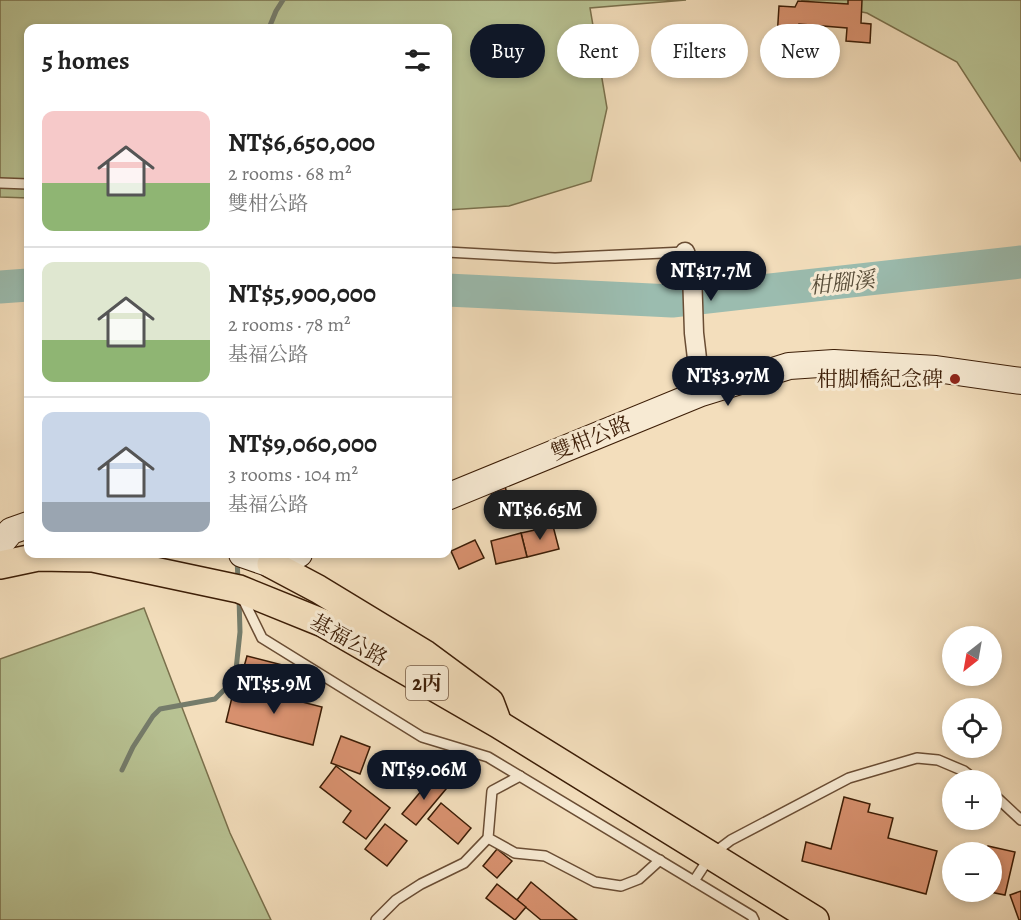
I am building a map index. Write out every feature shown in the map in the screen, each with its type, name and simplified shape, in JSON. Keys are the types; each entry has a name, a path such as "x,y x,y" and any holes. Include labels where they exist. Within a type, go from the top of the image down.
{"main road":[{"name":"基福公路","path":"0,565 33,558"},
{"name":"基福公路","path":"93,558 238,589 323,623 498,724 814,920"},
{"path":"271,564 318,589 425,654 490,702 498,724"}],"street":[{"path":"685,252 692,272 694,333 701,393"},
{"name":"雙柑公路","path":"452,495 701,393 789,366 834,363 936,369 1021,381"},
{"path":"0,544 11,531 24,526"},
{"path":"254,558 271,564 288,558"}],"lane":[{"path":"0,183 24,184"},
{"path":"452,252 555,258 685,252"},
{"path":"238,589 262,638 422,737 488,757 752,916 754,920"},
{"path":"694,881 711,855 731,840 849,778 917,758 938,760 962,770"},
{"path":"376,920 396,900 421,884 464,863 488,838 492,791 520,776"},
{"path":"1002,802 1021,820"},
{"path":"488,838 515,853 545,856 595,882 621,886 639,879 660,860"}],"green space":[{"path":"0,0 686,0 590,8 593,24 557,24 557,78 602,78 607,108 591,181 509,206 452,210 452,24 24,24 24,198 0,197"},
{"path":"801,0 1021,0 1021,161 957,62 867,13"},
{"path":"144,608 230,833 271,920 0,920 0,659"}],"building":[{"path":"848,0 862,0 861,23 871,24 870,43 846,41 847,28 840,27 840,24 778,24 779,6 795,7 798,1 848,4"},
{"path":"503,477 511,512 496,515 488,480"},
{"path":"553,526 559,549 527,557 521,533"},
{"path":"521,533 527,557 496,564 491,541"},
{"path":"475,540 484,558 459,569 452,551"},
{"path":"247,656 290,667 314,687 312,700 240,681"},
{"path":"235,685 322,707 313,745 226,722"},
{"path":"341,736 370,747 360,774 331,763"},
{"path":"336,766 390,808 366,839 343,822 351,811 320,787"},
{"path":"432,778 446,789 416,825 402,814"},
{"path":"844,797 870,804 868,812 893,818 888,838 937,851 926,894 802,861 806,842 831,849"},
{"path":"441,803 471,828 458,844 428,819"},
{"path":"385,824 407,841 387,866 365,849"},
{"path":"497,849 512,861 497,878 483,866"},
{"path":"1002,849 1015,852 1005,895 1002,894"},
{"path":"531,882 577,920 541,920 517,900"},
{"path":"497,884 526,907 515,920 486,898"},
{"path":"1021,891 1021,920 1019,920 1010,895"}],"waterway":[{"path":"271,24 283,0"},
{"name":"柑腳溪","path":"452,290 672,301 1021,262"},
{"name":"柑腳溪","path":"0,287 24,285"},
{"path":"237,559 238,580"},
{"path":"122,770 133,747 160,709 215,699 235,679 240,632 239,598"}],"place":[{"name":"柑脚橋紀念碑","path":"955,379"}]}
